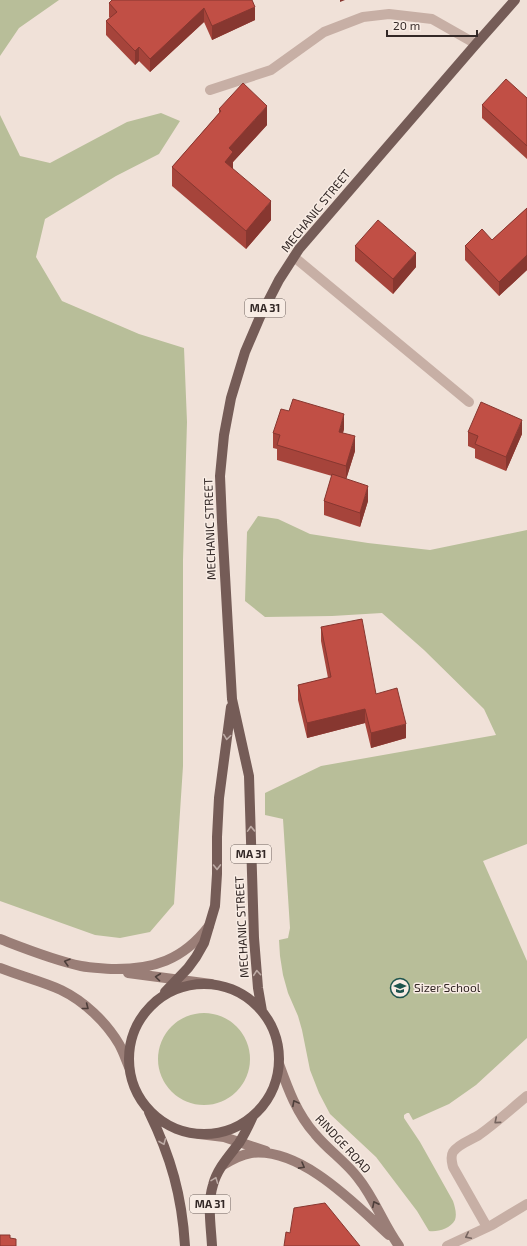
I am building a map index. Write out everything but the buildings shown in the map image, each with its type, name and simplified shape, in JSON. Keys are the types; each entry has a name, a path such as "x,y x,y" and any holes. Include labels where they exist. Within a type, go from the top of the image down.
{"main road":[{"name":"MECHANIC STREET","path":"262,1011 258,988 254,938 249,776 232,699 221,514 220,476 224,435 231,398 245,352 260,317 299,249 515,0"},
{"name":"MECHANIC STREET","path":"155,1001 177,980 196,957 204,943 215,906 217,890 219,798 232,699"},
{"path":"94,968 130,969 160,964 186,949 200,937 210,925"},
{"path":"0,939 80,966 226,987 251,1001 262,1011"},
{"path":"0,968 62,991 78,1001 96,1015 119,1044 129,1067 132,1081 138,1095 146,1107 163,1141 179,1194 185,1246"},
{"path":"129,1067 131,1038 137,1024 155,1001 182,987 196,984 211,984"},
{"name":"MA 31","path":"212,1246 210,1219 211,1194 216,1174 240,1141 254,1114 264,1104 276,1078 279,1064 275,1036 270,1023 262,1011"},
{"name":"RINDGE ROAD","path":"279,1064 288,1090 304,1120 315,1135 357,1176 370,1193 396,1242"},
{"path":"146,1107 170,1126 199,1134 214,1133 229,1129 243,1123 254,1114"},
{"name":"RINDGE ROAD","path":"199,1134 224,1137 240,1141 295,1162 322,1177 345,1195 396,1242"},
{"name":"RINDGE ROAD","path":"222,1165 242,1155 251,1153 274,1155 286,1158"}],"lane":[{"path":"210,90 272,70 324,32 363,17 389,14 432,19 476,44"},
{"path":"294,257 469,402"},
{"path":"487,1227 453,1167 451,1159 452,1153 478,1136 527,1096"},
{"path":"447,1246 487,1227 527,1204"}],"green space":[{"path":"0,0 59,0 19,28 0,56"},
{"path":"161,113 180,121 159,154 116,176 45,219 36,257 62,301 139,334 184,348 187,422 183,560 183,766 174,904 150,932 120,938 95,935 0,901 0,115 20,156 50,163 127,122"},
{"name":"Sizer School","path":"258,516 278,519 310,534 368,543 430,550 527,530 527,844 483,861 527,961 527,1038 476,1085 449,1104 413,1120 409,1113 404,1115 404,1118 420,1142 454,1203 456,1213 455,1220 447,1228 440,1230 429,1231 417,1211 376,1157 330,1114 319,1093 310,1070 298,1016 288,993 283,975 279,940 288,938 290,928 283,819 265,815 265,793 321,766 496,735 484,709 424,650 382,613 332,616 265,617 245,601 247,532"},
{"path":"204,1013 222,1017 236,1027 246,1041 250,1059 246,1077 236,1091 222,1101 204,1105 186,1101 172,1091 162,1077 158,1059 162,1041 172,1027 186,1017"}],"place":[{"name":"Sizer School","path":"400,988"}]}
